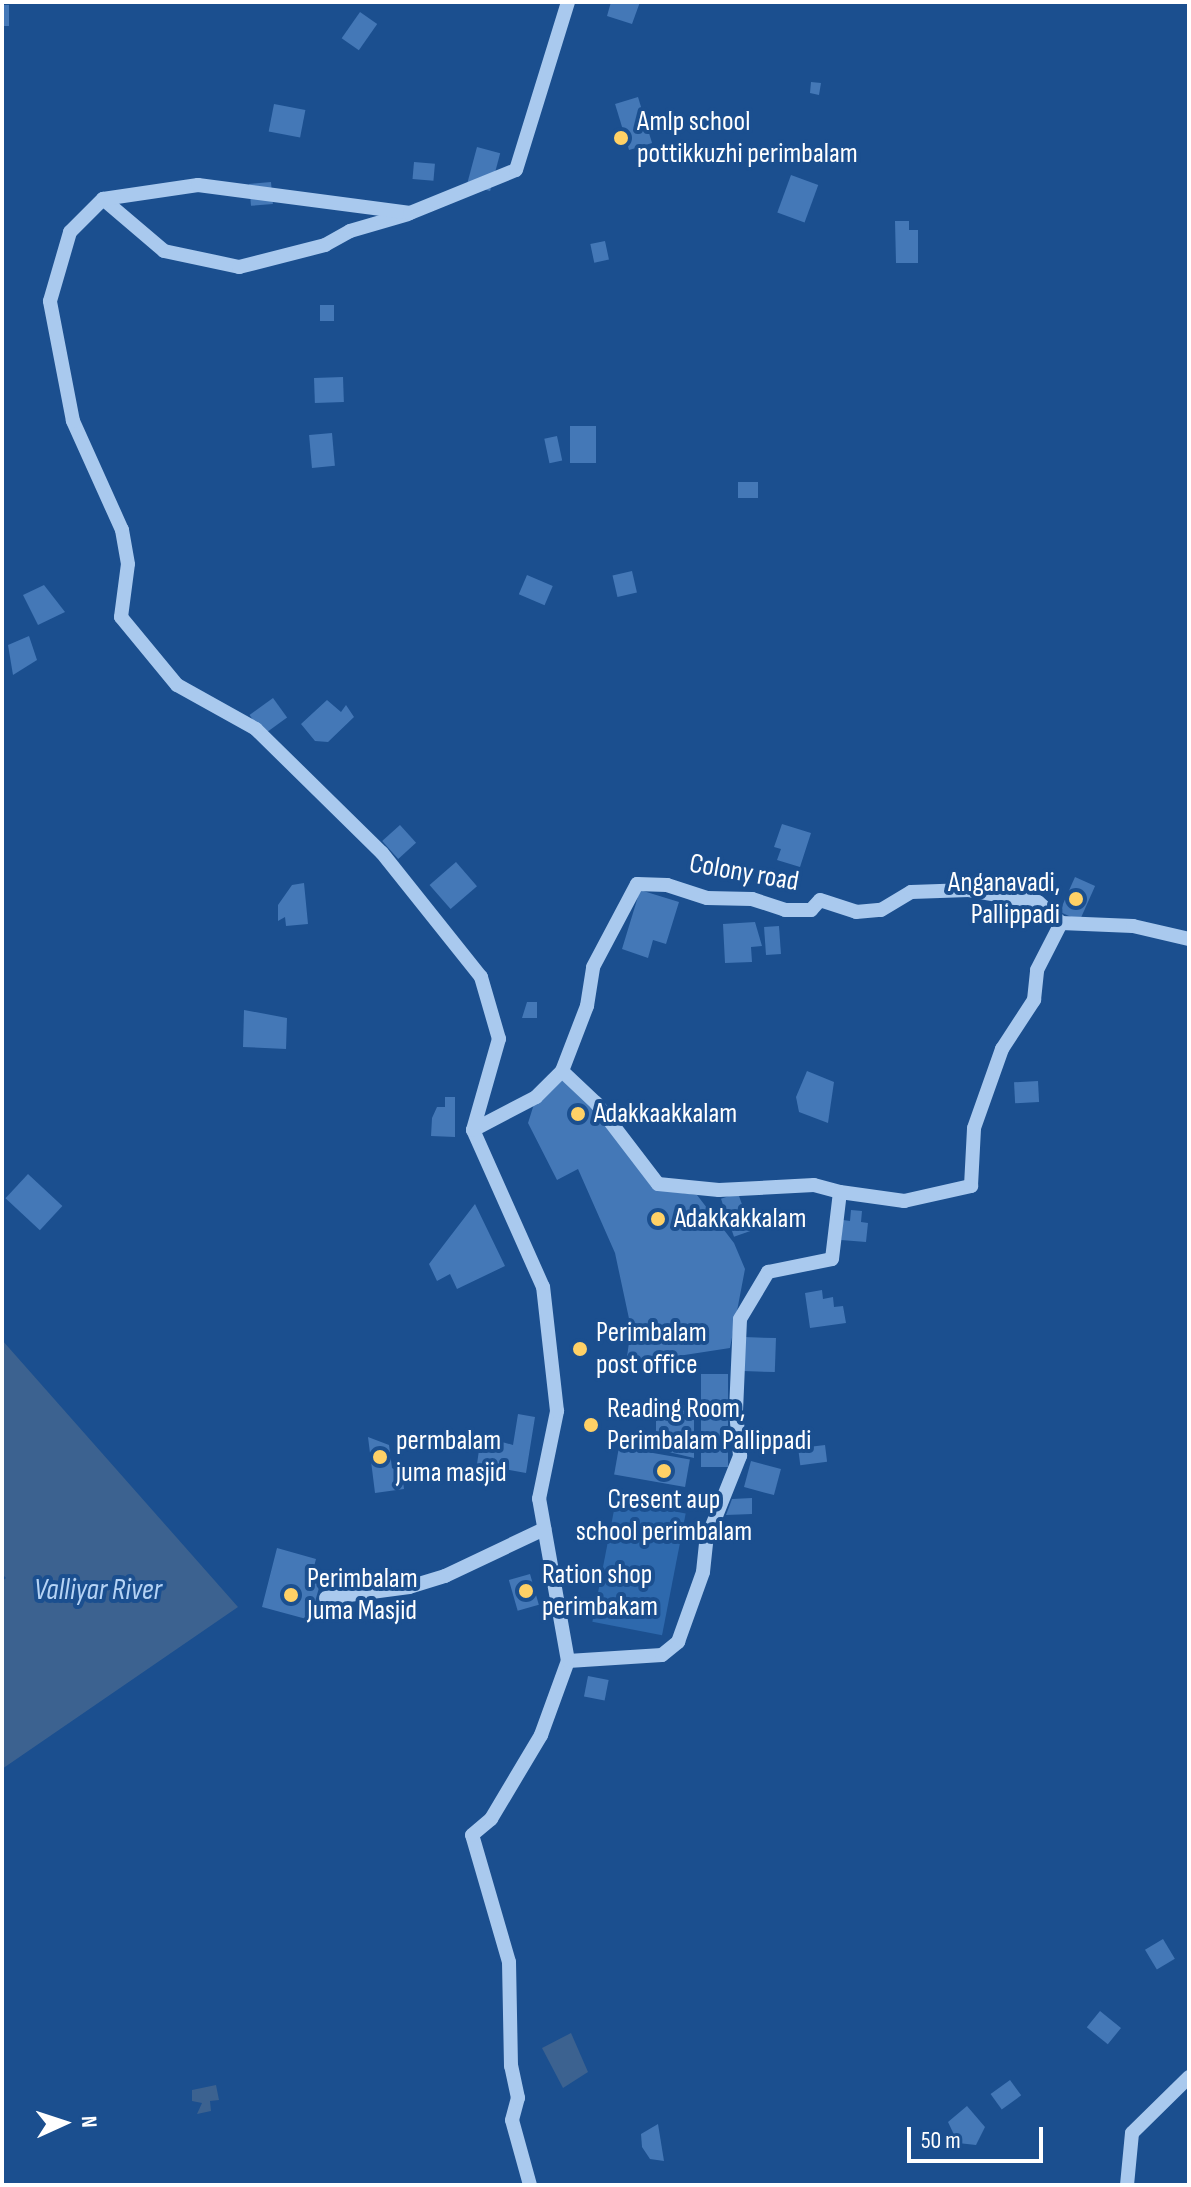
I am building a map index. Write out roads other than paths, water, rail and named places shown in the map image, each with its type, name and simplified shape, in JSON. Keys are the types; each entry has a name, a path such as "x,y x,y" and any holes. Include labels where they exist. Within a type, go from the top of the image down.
{"street":[{"path":"103,199 164,251 239,267 325,245 350,231 410,213 516,170 568,2"},
{"path":"410,213 198,185 103,199 70,232 50,301 73,421 122,530 128,564 121,617 177,685 256,729 382,853 481,977 499,1039 473,1130 543,1287 557,1411 539,1499 568,1661 541,1735 491,1819 472,1835 509,1962 511,2066 518,2098 512,2120 530,2185"},
{"name":"Colony road","path":"562,1071 587,1006 593,967 637,884 667,885 707,898 752,899 785,910 811,910 820,900 856,912 881,910 911,892 969,890 1038,902 1061,923"},
{"path":"473,1130 536,1097 562,1071 596,1103 658,1184 719,1190 814,1185 904,1201 971,1186 974,1128 1002,1049 1034,1000 1037,970 1061,923 1133,926 1189,939"},
{"path":"568,1661 662,1655 678,1642 703,1572 706,1541 740,1456 736,1411 740,1319 768,1272 832,1259 840,1192"},
{"path":"326,1598 409,1587 445,1576 544,1529"},
{"path":"1127,2185 1132,2133 1189,2077"}],"water":[{"name":"Valliyar River","path":"2,1340 238,1607 2,1769 2,1581 6,1578 2,1574"},
{"path":"571,2033 588,2072 563,2088 542,2048"},
{"path":"216,2085 219,2100 210,2101 211,2111 197,2114 202,2103 192,2101 192,2090"}],"place":[{"name":"Amlp school pottikkuzhi perimbalam","path":"621,138"},
{"name":"Anganavadi, Pallippadi","path":"1076,899"},
{"name":"Adakkaakkalam","path":"578,1114"},
{"name":"Adakkakkalam","path":"658,1219"},
{"name":"Perimbalam post office","path":"580,1349"},
{"name":"Reading Room, Perimbalam Pallippadi","path":"591,1425"},
{"name":"permbalam juma masjid","path":"380,1457"},
{"name":"Cresent aup school perimbalam","path":"664,1471"},
{"name":"Ration shop perimbakam","path":"526,1591"},
{"name":"Perimbalam Juma Masjid","path":"291,1595"}]}
